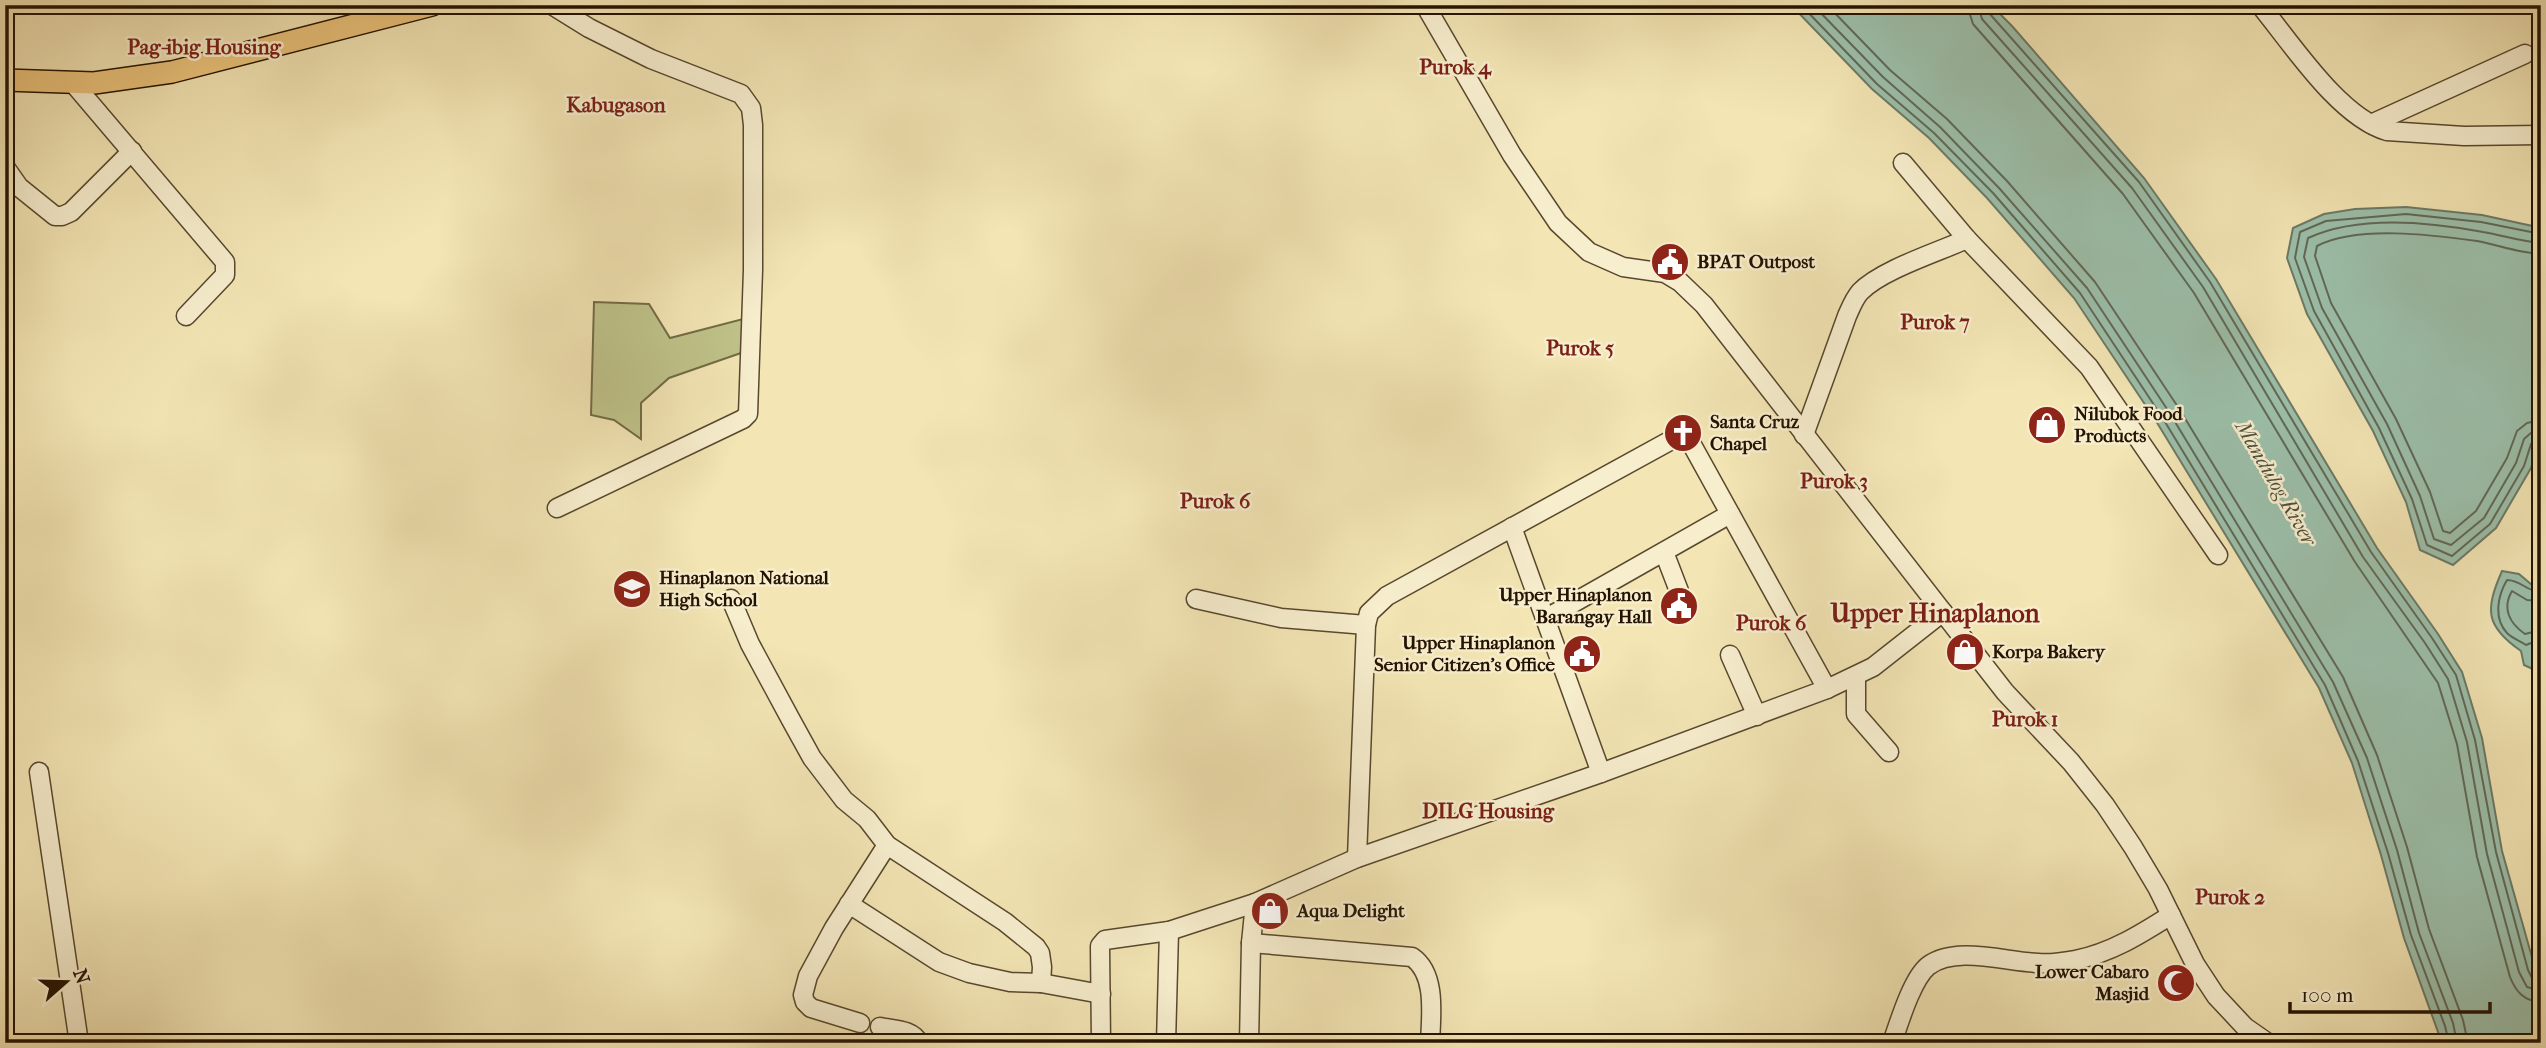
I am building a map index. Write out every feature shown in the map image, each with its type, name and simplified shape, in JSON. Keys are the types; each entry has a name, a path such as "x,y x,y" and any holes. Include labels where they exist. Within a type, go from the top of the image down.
{"main road":[{"path":"5,80 94,83 172,72 432,5"}],"street":[{"path":"552,5 589,28 651,60 741,94 751,108 753,125 753,270 748,414 743,419 557,508"},
{"path":"1424,5 1512,155 1558,223 1589,252 1623,267 1665,273 1680,282 1704,305 2005,692 2071,762 2105,805 2133,846 2195,964 2216,996 2245,1027 2268,1043"},
{"path":"2260,5 2339,101 2371,124 2387,131 2464,136 2541,135"},
{"path":"2371,124 2525,54"},
{"path":"73,83 225,262 225,275 186,316"},
{"path":"5,167 19,187 55,216 62,216 71,212 132,151"},
{"path":"1903,163 1967,240 2089,367 2218,555"},
{"path":"1804,435 1847,316 1861,291 1876,279 1967,240"},
{"path":"1357,858 1366,625 1369,613 1387,596 1661,444 1681,436 1690,443 1827,689"},
{"path":"1545,619 1730,514"},
{"path":"1512,527 1601,773"},
{"path":"1664,552 1679,591"},
{"path":"731,599 750,644 812,758 844,800 867,819 887,845 1005,922 1036,947 1042,967 1041,983"},
{"path":"1196,599 1281,618 1366,625"},
{"path":"1101,1043 1102,943 1111,939 1169,931 1255,903 1357,858 1601,773 1827,689 1856,677 1943,612"},
{"path":"1730,655 1757,716"},
{"path":"1856,677 1856,714 1889,752"},
{"path":"39,772 79,1043"},
{"path":"860,1023 811,1008 803,995 808,976 887,845"},
{"path":"1249,1043 1251,943 1255,903"},
{"path":"849,904 939,962 969,973 1010,982 1041,983 1101,994"},
{"path":"1892,1043 1902,1013 1922,973 1939,960 1953,956 2039,963 2074,960 2108,951 2171,915"},
{"path":"1166,1043 1169,931"},
{"path":"1251,943 1412,957 1426,970 1431,1011 1430,1043"},
{"path":"880,1027 911,1033 917,1037 919,1043"}],"green space":[{"path":"594,302 649,304 670,338 743,319 741,353 669,378 641,403 641,439 614,420 591,415"}],"water":[{"name":"Mandulog River","path":"1791,5 1991,5 2144,178 2216,279 2377,548 2462,672 2482,738 2502,851 2541,982 2541,1043 2442,1043 2404,938 2352,763 2319,688 2156,421 2074,298 1987,198 1929,138 1872,89"},
{"path":"2406,207 2482,215 2537,227 2541,231 2539,441 2531,468 2496,528 2453,565 2420,550 2406,502 2373,431 2307,314 2287,258 2293,228 2324,214 2355,209"},
{"path":"2502,571 2519,574 2532,585 2541,585 2541,641 2533,654 2535,670 2524,665 2521,651 2500,633 2492,616 2493,596"}],"place":[{"name":"BPAT Outpost","path":"1670,262"},
{"name":"Nilubok Food Products","path":"2047,425"},
{"name":"Santa Cruz Chapel","path":"1683,433"},
{"name":"Hinaplanon National High School","path":"632,589"},
{"name":"Upper Hinaplanon Barangay Hall","path":"1679,606"},
{"name":"Korpa Bakery","path":"1965,652"},
{"name":"Upper Hinaplanon Senior Citizen's Office","path":"1582,654"},
{"name":"Aqua Delight","path":"1270,911"},
{"name":"Lower Cabaro Masjid","path":"2176,983"}],"district":[{"name":"Pag-ibig Housing","path":"204,47"},
{"name":"Purok 4","path":"1455,67"},
{"name":"Kabugason","path":"616,105"},
{"name":"Purok 7","path":"1935,322"},
{"name":"Purok 5","path":"1580,348"},
{"name":"Purok 3","path":"1834,481"},
{"name":"Purok 6","path":"1215,501"},
{"name":"Upper Hinaplanon","path":"1935,613"},
{"name":"Purok 6","path":"1771,623"},
{"name":"Purok 1","path":"2025,719"},
{"name":"DILG Housing","path":"1488,811"},
{"name":"Purok 2","path":"2230,897"}]}
